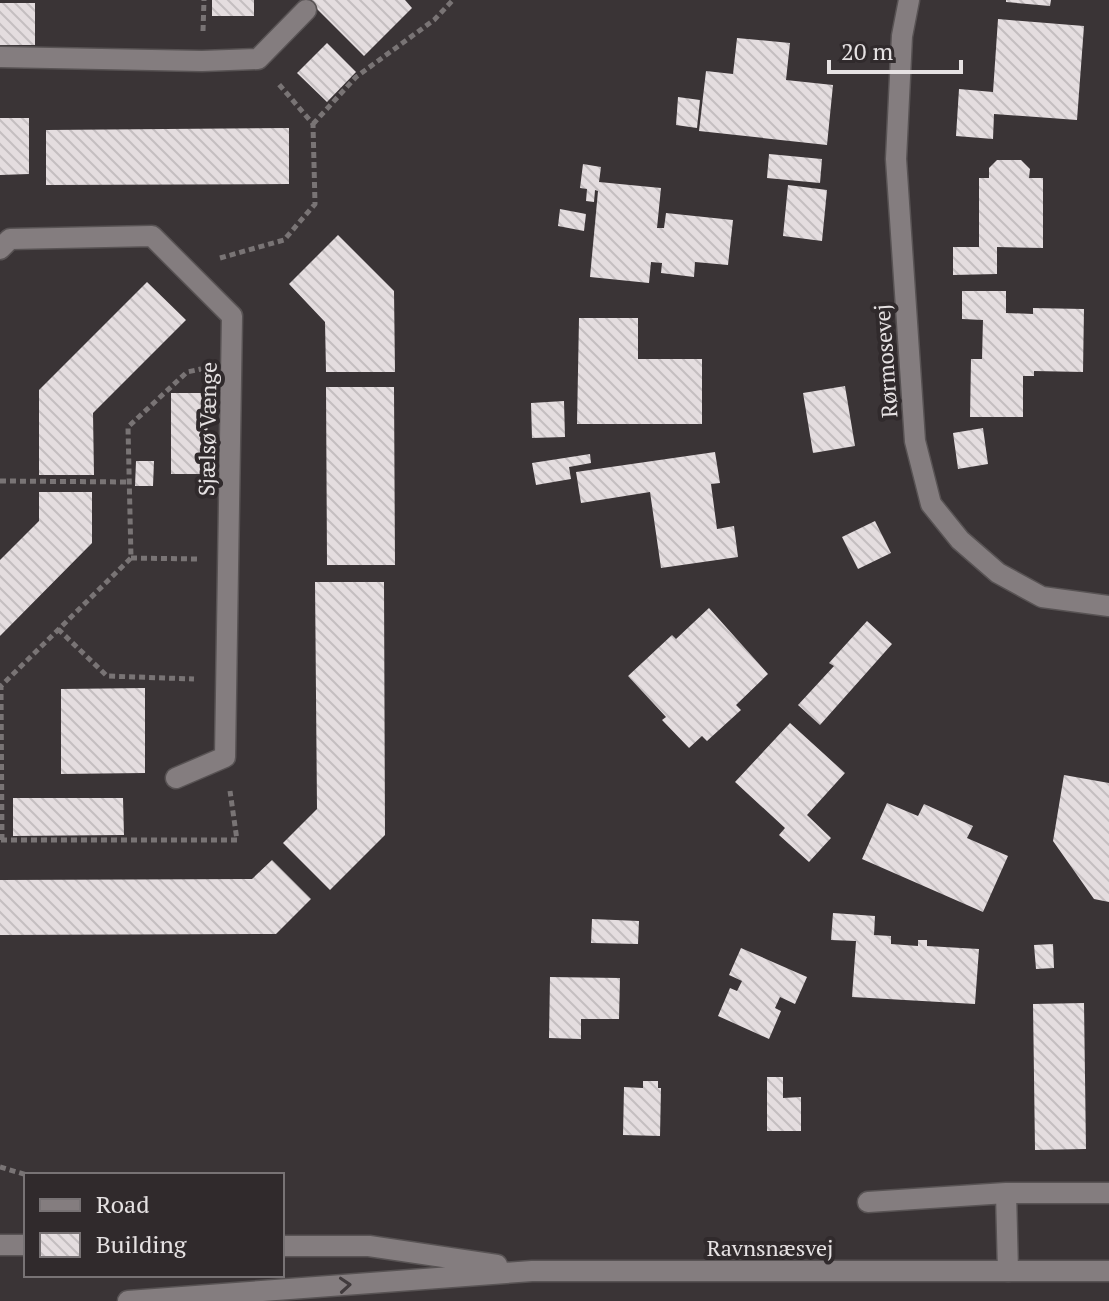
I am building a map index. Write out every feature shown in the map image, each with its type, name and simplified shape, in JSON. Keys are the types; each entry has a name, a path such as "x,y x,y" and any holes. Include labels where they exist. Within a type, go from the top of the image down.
{"street":[{"name":"Rørmosevej","path":"909,0 902,36 896,159 915,441 931,504 960,540 998,573 1042,597 1109,606"},
{"path":"0,57 202,61 258,59 306,10"},
{"name":"Sjælsø Vænge","path":"0,249 10,239 152,236 232,316 225,757"},
{"path":"176,778 225,757"},
{"path":"1006,1193 1008,1271"},
{"path":"868,1202 1006,1193 1109,1193"},
{"path":"0,1245 24,1245"},
{"name":"Ravnsnæsvej","path":"284,1246 369,1246 532,1271"},
{"name":"Ravnsnæsvej","path":"128,1301 532,1271 1109,1271"}],"path":[{"path":"313,124 356,77 434,20 453,0"},
{"path":"184,268 284,240 315,204 313,124 258,59"},
{"path":"131,558 128,427 187,372 232,363"},
{"path":"0,481 129,482"},
{"path":"225,757 237,840 1,840 1,686 131,558 228,560"},
{"path":"58,629 107,676 226,680"},
{"path":"0,1167 24,1174"}],"building":[{"path":"212,0 254,0 254,16 212,16"},
{"path":"308,0 405,0 412,8 364,56"},
{"path":"1006,0 1051,0 1050,6"},
{"path":"0,3 35,3 35,45 0,45"},
{"path":"998,19 1084,26 1077,120 994,114 993,139 956,136 959,89 993,92"},
{"path":"737,38 790,43 786,80 833,85 827,145 699,131 706,71 733,74"},
{"path":"327,43 356,72 327,102 297,73"},
{"path":"678,97 700,100 697,128 676,125"},
{"path":"0,118 29,118 29,174 0,175"},
{"path":"289,128 289,184 46,185 46,130"},
{"path":"769,154 822,159 820,183 767,178"},
{"path":"997,160 1021,160 1030,169 1029,178 1043,178 1043,248 997,247 997,274 953,275 953,247 979,247 979,178 989,178 989,168"},
{"path":"583,164 601,167 599,182 661,188 657,228 664,228 666,213 733,220 728,265 695,262 694,277 661,273 662,263 651,262 649,283 590,277 598,191 595,190 594,202 586,201 587,189 580,188"},
{"path":"788,185 827,190 822,241 783,236"},
{"path":"560,209 586,214 584,231 558,226"},
{"path":"338,235 394,291 395,372 326,372 325,322 289,284"},
{"path":"147,282 186,320 93,413 94,475 39,475 39,390"},
{"path":"962,291 1006,291 1006,313 1033,314 1033,308 1084,309 1083,372 1034,371 1034,376 1023,376 1023,417 970,417 971,359 982,359 983,320 962,319"},
{"path":"579,318 638,318 638,359 702,359 702,424 577,424"},
{"path":"845,386 855,446 813,453 803,393"},
{"path":"326,387 394,387 395,565 327,565"},
{"path":"171,393 207,393 208,474 171,474"},
{"path":"564,401 565,437 532,438 531,403"},
{"path":"983,428 988,464 958,469 953,433"},
{"path":"715,452 720,483 711,484 717,529 734,526 738,557 661,568 650,492 581,503 576,472"},
{"path":"590,454 591,463 569,467 571,479 536,485 532,463"},
{"path":"136,461 154,461 153,486 135,486"},
{"path":"39,492 92,492 92,543 0,636 0,560 39,521"},
{"path":"875,521 891,553 858,569 842,537"},
{"path":"315,582 384,582 385,835 330,890 283,843 317,809"},
{"path":"709,608 768,674 736,705 741,710 707,741 702,736 689,748 662,720 666,717 628,676 672,635 676,639"},
{"path":"867,621 892,644 820,725 798,705 834,666 829,663"},
{"path":"145,688 145,773 61,774 61,689"},
{"path":"790,723 845,773 807,815 831,838 809,862 779,835 785,828 735,782"},
{"path":"1064,775 1109,783 1109,902 1094,899 1053,841"},
{"path":"13,798 123,798 124,835 13,836"},
{"path":"887,803 918,816 924,804 973,826 967,838 1008,856 983,912 862,859"},
{"path":"272,860 311,899 276,934 0,935 0,880 252,879"},
{"path":"833,913 875,916 874,935 891,936 891,944 918,946 918,940 927,940 927,946 979,949 975,1004 852,997 856,941 831,940"},
{"path":"592,919 639,921 638,944 591,943"},
{"path":"1053,944 1054,968 1036,969 1034,945"},
{"path":"741,948 807,977 795,1004 780,997 775,1008 781,1011 769,1039 718,1016 730,988 737,991 742,981 729,975"},
{"path":"550,977 620,978 619,1019 581,1019 581,1039 549,1038"},
{"path":"1084,1003 1086,1149 1035,1150 1033,1004"},
{"path":"767,1077 783,1077 783,1098 801,1097 801,1131 767,1131"},
{"path":"643,1081 658,1081 658,1088 661,1088 660,1136 623,1135 624,1087 643,1088"}]}
